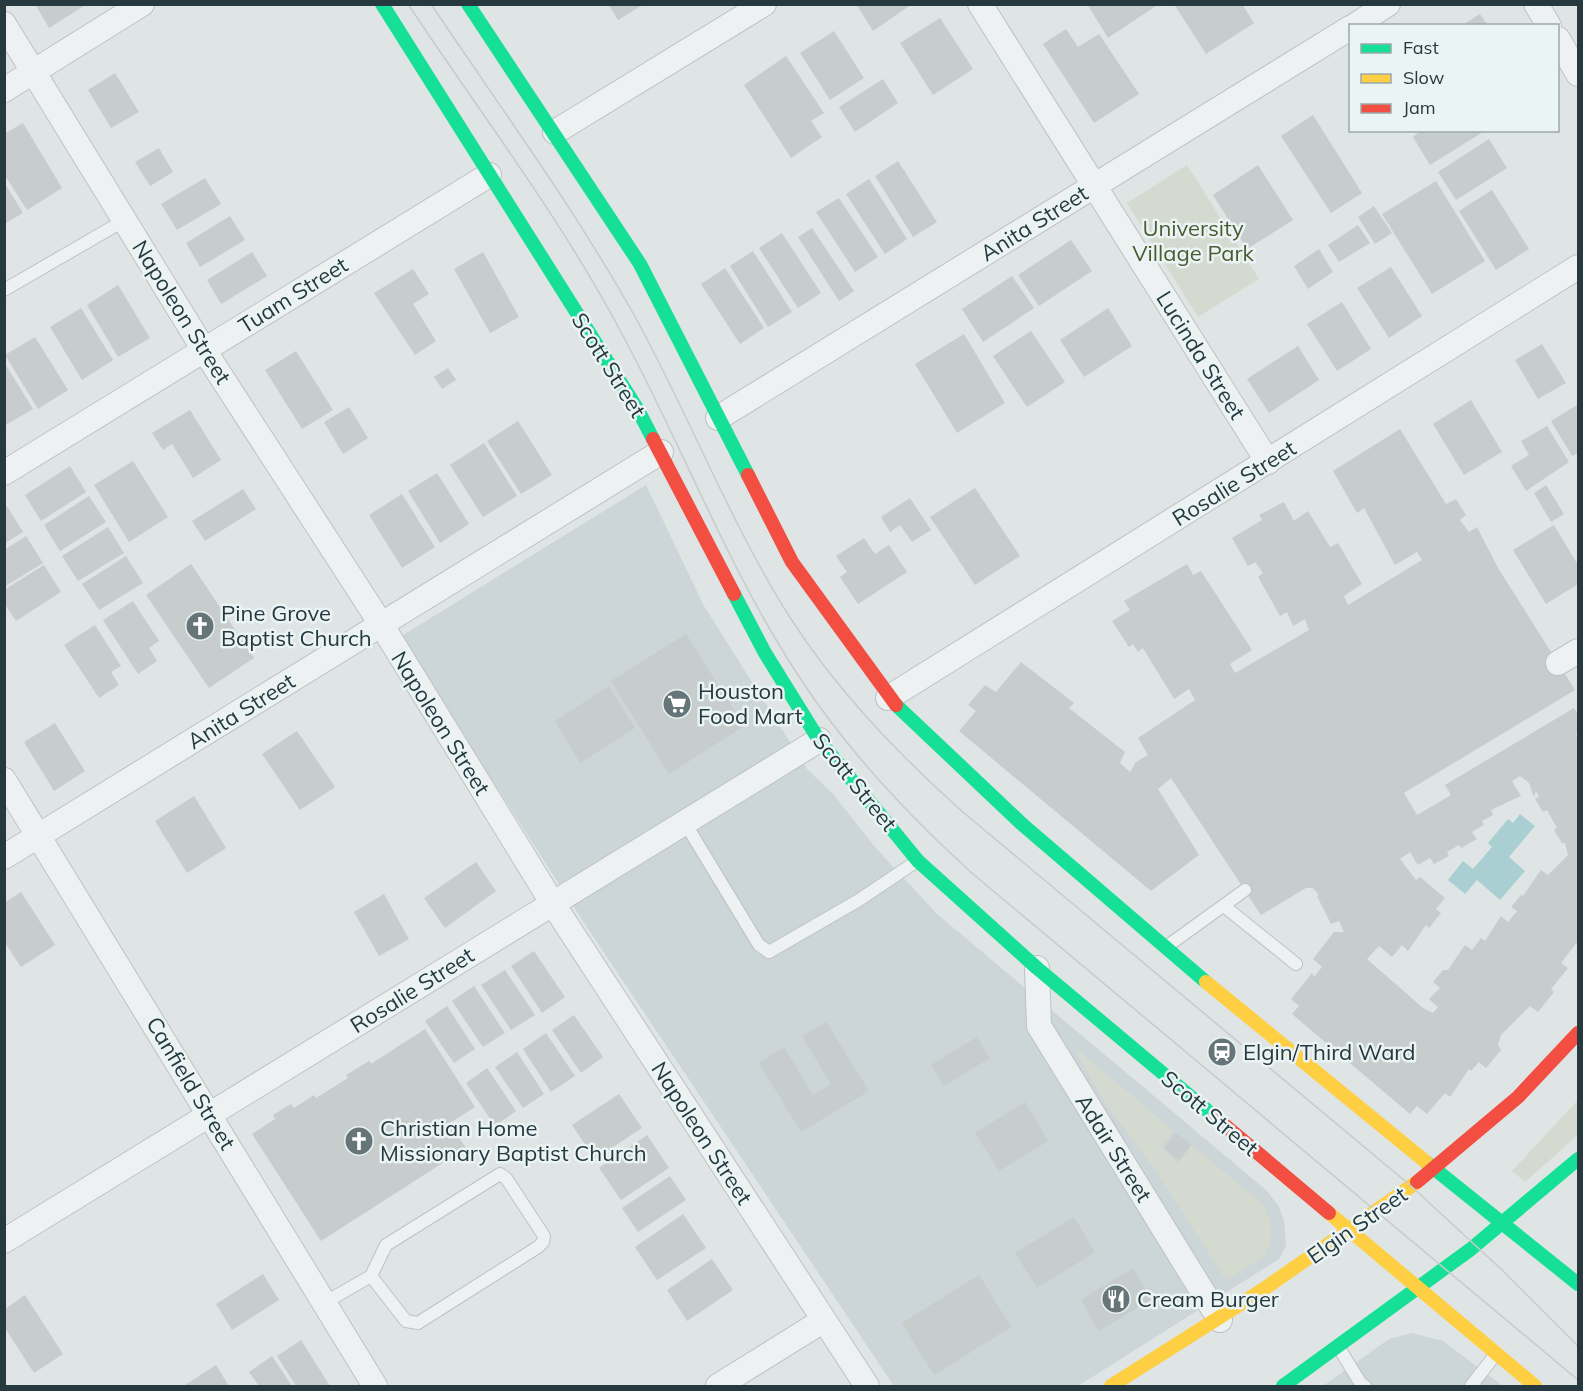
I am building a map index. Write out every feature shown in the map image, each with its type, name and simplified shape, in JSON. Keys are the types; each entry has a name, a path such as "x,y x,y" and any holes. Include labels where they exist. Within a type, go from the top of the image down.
{"main road":[{"name":"Scott Street","path":"382,4 638,410 765,653 819,740 918,861 1037,968 1495,1355 1535,1386"},
{"path":"468,4 555,132 640,264 792,562 888,698 1023,825 1165,948 1434,1169 1506,1223 1578,1284"},
{"name":"Elgin Street","path":"1111,1386 1220,1320 1351,1231 1434,1169 1552,1064 1578,1032"},
{"path":"1283,1386 1419,1289 1506,1223 1578,1159"}],"street":[{"path":"4,90 142,4"},
{"path":"555,132 764,4"},
{"name":"Lucinda Street","path":"980,4 1268,462"},
{"name":"Anita Street","path":"1357,24 1388,4"},
{"path":"1536,4 1548,24"},
{"name":"Napoleon Street","path":"4,24 204,350 381,624 553,904 867,1386"},
{"name":"Anita Street","path":"718,418 1349,29"},
{"path":"1559,42 1578,74"},
{"name":"Tuam Street","path":"4,473 489,175"},
{"name":"Rosalie Street","path":"888,698 1578,267"},
{"name":"Anita Street","path":"4,857 661,452"},
{"name":"Rosalie Street","path":"4,1241 819,740"},
{"name":"Canfield Street","path":"4,780 40,835 375,1386"},
{"name":"Adair Street","path":"1037,968 1039,1026 1220,1320"},
{"path":"718,1386 824,1320"}],"lane":[{"path":"4,290 124,220"},
{"path":"686,823 759,945 769,952 859,900 918,861"},
{"path":"1165,948 1245,890"},
{"path":"1224,906 1296,964"},
{"path":"324,1303 371,1276 386,1245 500,1174 506,1178 544,1236 543,1242 538,1247 418,1323 406,1322 371,1276"},
{"path":"1338,1347 1362,1386"},
{"path":"1471,1386 1495,1355"}],"shaded area":[{"path":"646,485 704,606 807,769 833,794 875,847 937,914 1266,1190 1278,1205 1284,1221 1286,1246 1279,1259 1078,1386 894,1386 579,915 400,637"},
{"path":"1412,1333 1443,1341 1503,1386 1323,1386 1389,1339"}],"green space":[{"name":"University Village Park","path":"1187,165 1259,279 1198,317 1127,203"},
{"path":"1071,1044 1174,1131 1161,1148 1178,1163 1192,1145 1264,1205 1271,1224 1271,1241 1263,1258 1226,1280 1154,1168 1109,1109"},
{"path":"1578,1100 1578,1135 1525,1182 1512,1171"}],"water":[{"path":"1520,814 1535,826 1509,857 1525,871 1500,900 1477,880 1465,894 1448,880 1463,861 1473,869 1492,847 1488,843 1508,819 1513,823"}],"building":[{"path":"35,4 87,4 49,28"},
{"path":"608,4 644,4 618,20"},
{"path":"856,4 912,4 873,31"},
{"path":"1087,4 1159,4 1108,38"},
{"path":"1174,4 1242,4 1254,23 1206,54"},
{"path":"1480,14 1487,24 1464,24"},
{"path":"940,18 973,69 933,95 900,43"},
{"path":"1066,29 1078,47 1099,34 1139,94 1094,123 1043,44"},
{"path":"834,31 864,78 830,100 800,53"},
{"path":"786,56 824,113 811,121 822,137 791,158 744,85"},
{"path":"115,73 139,112 111,128 88,90"},
{"path":"883,79 898,103 855,132 839,107"},
{"path":"1313,115 1362,193 1331,213 1281,136"},
{"path":"23,123 62,188 27,210 4,174 4,134"},
{"path":"1419,132 1483,132 1430,165 1413,137"},
{"path":"1489,139 1507,168 1456,200 1438,172"},
{"path":"159,148 173,172 150,186 135,162"},
{"path":"898,161 937,222 913,237 875,176"},
{"path":"1258,165 1293,220 1247,249 1213,195"},
{"path":"205,178 221,204 177,230 161,204"},
{"path":"869,179 907,239 885,254 846,194"},
{"path":"1436,181 1485,261 1432,294 1382,214"},
{"path":"4,182 23,213 4,224"},
{"path":"1492,190 1529,249 1496,270 1459,211"},
{"path":"839,198 878,257 855,272 816,212"},
{"path":"1374,206 1392,233 1375,244 1358,217"},
{"path":"230,216 245,240 200,267 186,243"},
{"path":"1358,225 1370,243 1339,262 1328,245"},
{"path":"812,228 854,291 839,301 798,237"},
{"path":"782,233 821,293 798,308 759,248"},
{"path":"1071,240 1092,271 1039,306 1018,275"},
{"path":"1319,249 1333,272 1308,289 1294,266"},
{"path":"753,251 792,312 768,327 730,266"},
{"path":"252,252 267,276 221,304 207,280"},
{"path":"483,252 519,317 490,333 454,269"},
{"path":"1391,267 1422,316 1389,338 1357,288"},
{"path":"725,268 764,328 740,344 701,284"},
{"path":"413,269 429,294 413,304 436,341 415,355 374,293"},
{"path":"1012,276 1034,308 983,342 962,309"},
{"path":"118,285 150,338 118,357 87,305"},
{"path":"1342,302 1371,349 1337,371 1307,324"},
{"path":"81,308 113,360 82,380 50,327"},
{"path":"1108,308 1132,346 1084,377 1060,340"},
{"path":"1031,331 1065,382 1027,407 993,356"},
{"path":"964,334 1005,403 957,433 915,364"},
{"path":"35,337 68,390 38,409 5,355"},
{"path":"1542,344 1566,383 1538,399 1515,360"},
{"path":"1298,346 1319,380 1269,413 1247,379"},
{"path":"296,351 333,410 302,429 265,370"},
{"path":"4,362 33,409 4,426"},
{"path":"448,368 456,380 442,389 434,377"},
{"path":"1471,400 1502,452 1464,475 1433,424"},
{"path":"1577,405 1578,453 1572,456 1551,421"},
{"path":"349,407 368,438 343,454 324,422"},
{"path":"190,410 221,460 193,478 172,444 163,450 152,433"},
{"path":"518,421 552,475 521,494 487,441"},
{"path":"1547,426 1569,462 1526,491 1511,466 1529,455 1521,441"},
{"path":"1400,429 1446,504 1456,499 1466,515 1460,520 1469,532 1477,527 1498,568 1575,690 1404,793 1417,815 1451,795 1445,785 1574,708 1578,715 1578,733 1576,734 1578,739 1578,941 1561,963 1568,968 1551,989 1554,992 1538,1012 1530,1006 1501,1035 1498,1045 1501,1050 1486,1068 1479,1062 1471,1071 1469,1069 1450,1097 1445,1093 1427,1114 1417,1106 1410,1114 1292,1014 1299,1006 1291,999 1312,973 1314,977 1322,967 1313,959 1334,932 1344,932 1339,921 1331,924 1317,896 1319,895 1313,888 1306,888 1261,915 1171,778 1158,789 1199,855 1151,891 959,731 976,711 968,705 985,685 996,692 1021,662 1074,703 1069,708 1125,752 1120,763 1130,772 1136,762 1148,755 1138,738 1195,700 1189,689 1174,699 1143,648 1138,652 1133,644 1129,647 1112,621 1130,610 1124,601 1187,564 1193,575 1201,571 1252,650 1230,664 1235,673 1309,630 1305,619 1293,626 1287,612 1280,616 1258,577 1263,573 1255,562 1248,566 1232,538 1262,520 1259,515 1284,502 1294,521 1308,511 1330,547 1338,543 1362,584 1344,596 1348,605 1422,560 1417,552 1395,565 1364,508 1357,513 1333,471","holes":["1520,776 1529,783 1534,797 1536,791 1539,797 1535,799 1543,812 1547,810 1557,828 1554,830 1562,843 1565,843 1568,855 1548,875 1541,870 1523,896 1521,895 1511,907 1517,911 1508,922 1501,916 1485,941 1481,938 1472,950 1465,945 1448,970 1443,970 1433,982 1440,988 1429,999 1438,1007 1433,1013 1423,1008 1367,959 1379,946 1392,957 1402,945 1408,951 1426,925 1429,928 1441,913 1436,909 1445,898 1420,877 1416,880 1400,859 1410,852 1418,865 1430,858 1434,864 1449,856 1447,852 1459,845 1461,848 1477,839 1472,832 1484,825 1482,821 1493,815 1491,810 1521,796 1512,781"]},
{"path":"484,443 517,496 483,517 450,465"},
{"path":"133,461 168,517 129,542 94,485"},
{"path":"70,466 86,492 41,521 25,495"},
{"path":"437,473 469,524 440,543 408,491"},
{"path":"1546,485 1564,514 1551,522 1534,493"},
{"path":"975,488 1020,556 975,585 930,517"},
{"path":"243,489 256,509 205,541 192,521"},
{"path":"402,494 435,547 402,568 369,515"},
{"path":"89,496 106,522 60,551 44,525"},
{"path":"910,498 931,530 912,542 900,525 890,532 881,517"},
{"path":"7,506 23,532 4,544 4,508"},
{"path":"1554,525 1578,565 1578,584 1546,604 1513,550"},
{"path":"108,527 124,553 78,581 62,556"},
{"path":"26,536 43,563 4,587 4,550"},
{"path":"864,538 875,554 889,545 907,572 858,604 840,577 847,572 836,556"},
{"path":"126,556 143,583 99,610 82,584"},
{"name":"Pine Grove Baptist Church","path":"191,564 254,658 209,688 146,595"},
{"path":"44,565 61,592 16,621 4,603 4,590"},
{"path":"133,601 159,641 149,648 157,661 138,674 103,620"},
{"path":"95,625 121,666 111,672 119,685 99,698 64,645"},
{"name":"Houston Food Mart","path":"686,634 744,726 669,774 611,681"},
{"path":"609,686 635,728 580,763 555,721"},
{"path":"55,723 85,771 54,791 24,742"},
{"path":"297,731 335,787 300,810 262,754"},
{"path":"194,796 226,848 187,873 155,821"},
{"path":"476,862 496,891 445,928 424,898"},
{"path":"21,892 55,945 21,967 4,941 4,903"},
{"path":"384,894 409,939 379,956 354,912"},
{"path":"534,951 565,997 542,1013 511,966"},
{"path":"505,970 535,1015 511,1030 481,985"},
{"path":"474,986 505,1033 483,1047 452,1001"},
{"path":"447,1006 475,1049 454,1063 425,1021"},
{"path":"574,1015 603,1057 581,1073 552,1030"},
{"path":"826,1022 869,1091 801,1132 759,1063 784,1047 813,1095 831,1084 802,1036"},
{"name":"Christian Home Missionary Baptist Church","path":"425,1029 475,1107 450,1123 466,1148 321,1241 252,1134 275,1119 273,1115 291,1104 294,1108 314,1095 316,1098 348,1078 346,1075 369,1061 371,1064"},
{"path":"546,1033 575,1076 551,1092 523,1049"},
{"path":"977,1037 990,1058 944,1086 931,1065"},
{"path":"517,1052 544,1094 523,1108 495,1067"},
{"path":"487,1068 516,1111 495,1126 466,1083"},
{"path":"619,1094 642,1128 595,1159 572,1125"},
{"path":"1025,1102 1048,1141 999,1171 975,1133"},
{"path":"1176,1133 1191,1145 1179,1160 1164,1148"},
{"path":"647,1135 669,1168 621,1200 599,1168"},
{"path":"670,1176 686,1200 638,1232 622,1208"},
{"path":"683,1214 706,1248 657,1280 635,1247"},
{"path":"1074,1217 1095,1252 1037,1288 1015,1253"},
{"path":"712,1259 733,1290 687,1321 667,1290"},
{"name":"Cream Burger","path":"1133,1268 1152,1299 1099,1331 1081,1300"},
{"path":"263,1274 279,1300 232,1330 216,1304"},
{"path":"979,1275 1011,1327 934,1375 902,1323"},
{"path":"25,1295 63,1354 34,1373 5,1328 5,1309"},
{"path":"301,1340 330,1386 296,1386 277,1356"},
{"path":"272,1356 292,1386 259,1386 249,1372"},
{"path":"216,1365 229,1386 185,1385"}],"tram line":[{"path":"408,4 519,166 598,291 644,377 729,552 774,637 838,732 880,782 973,874 1578,1380"},
{"path":"431,4 591,242 658,360 748,545 768,581 808,644 848,696 892,745 964,813 1411,1186 1501,1269 1578,1346"}],"traffic: fast":[{"path":"382,4 638,410 653,439"},
{"path":"468,4 640,264 748,475"},
{"path":"734,594 765,653 819,740 918,861 1037,968 1215,1117"},
{"path":"896,705 1023,825 1206,982"},
{"path":"1283,1386 1471,1249 1578,1159"},
{"path":"1426,1162 1578,1284"}],"traffic: slow":[{"path":"1206,982 1426,1162"},
{"path":"1111,1386 1261,1291 1417,1182"},
{"path":"1329,1213 1535,1386"}],"traffic: jam":[{"path":"653,439 734,594"},
{"path":"748,475 792,562 896,705"},
{"path":"1417,1182 1518,1097 1578,1033"},
{"path":"1215,1117 1329,1213"}],"place":[{"name":"Pine Grove Baptist Church","path":"200,626"},
{"name":"Houston Food Mart","path":"677,704"},
{"name":"Elgin/Third Ward","path":"1222,1052"},
{"name":"Christian Home Missionary Baptist Church","path":"359,1141"},
{"name":"Cream Burger","path":"1116,1299"}]}
